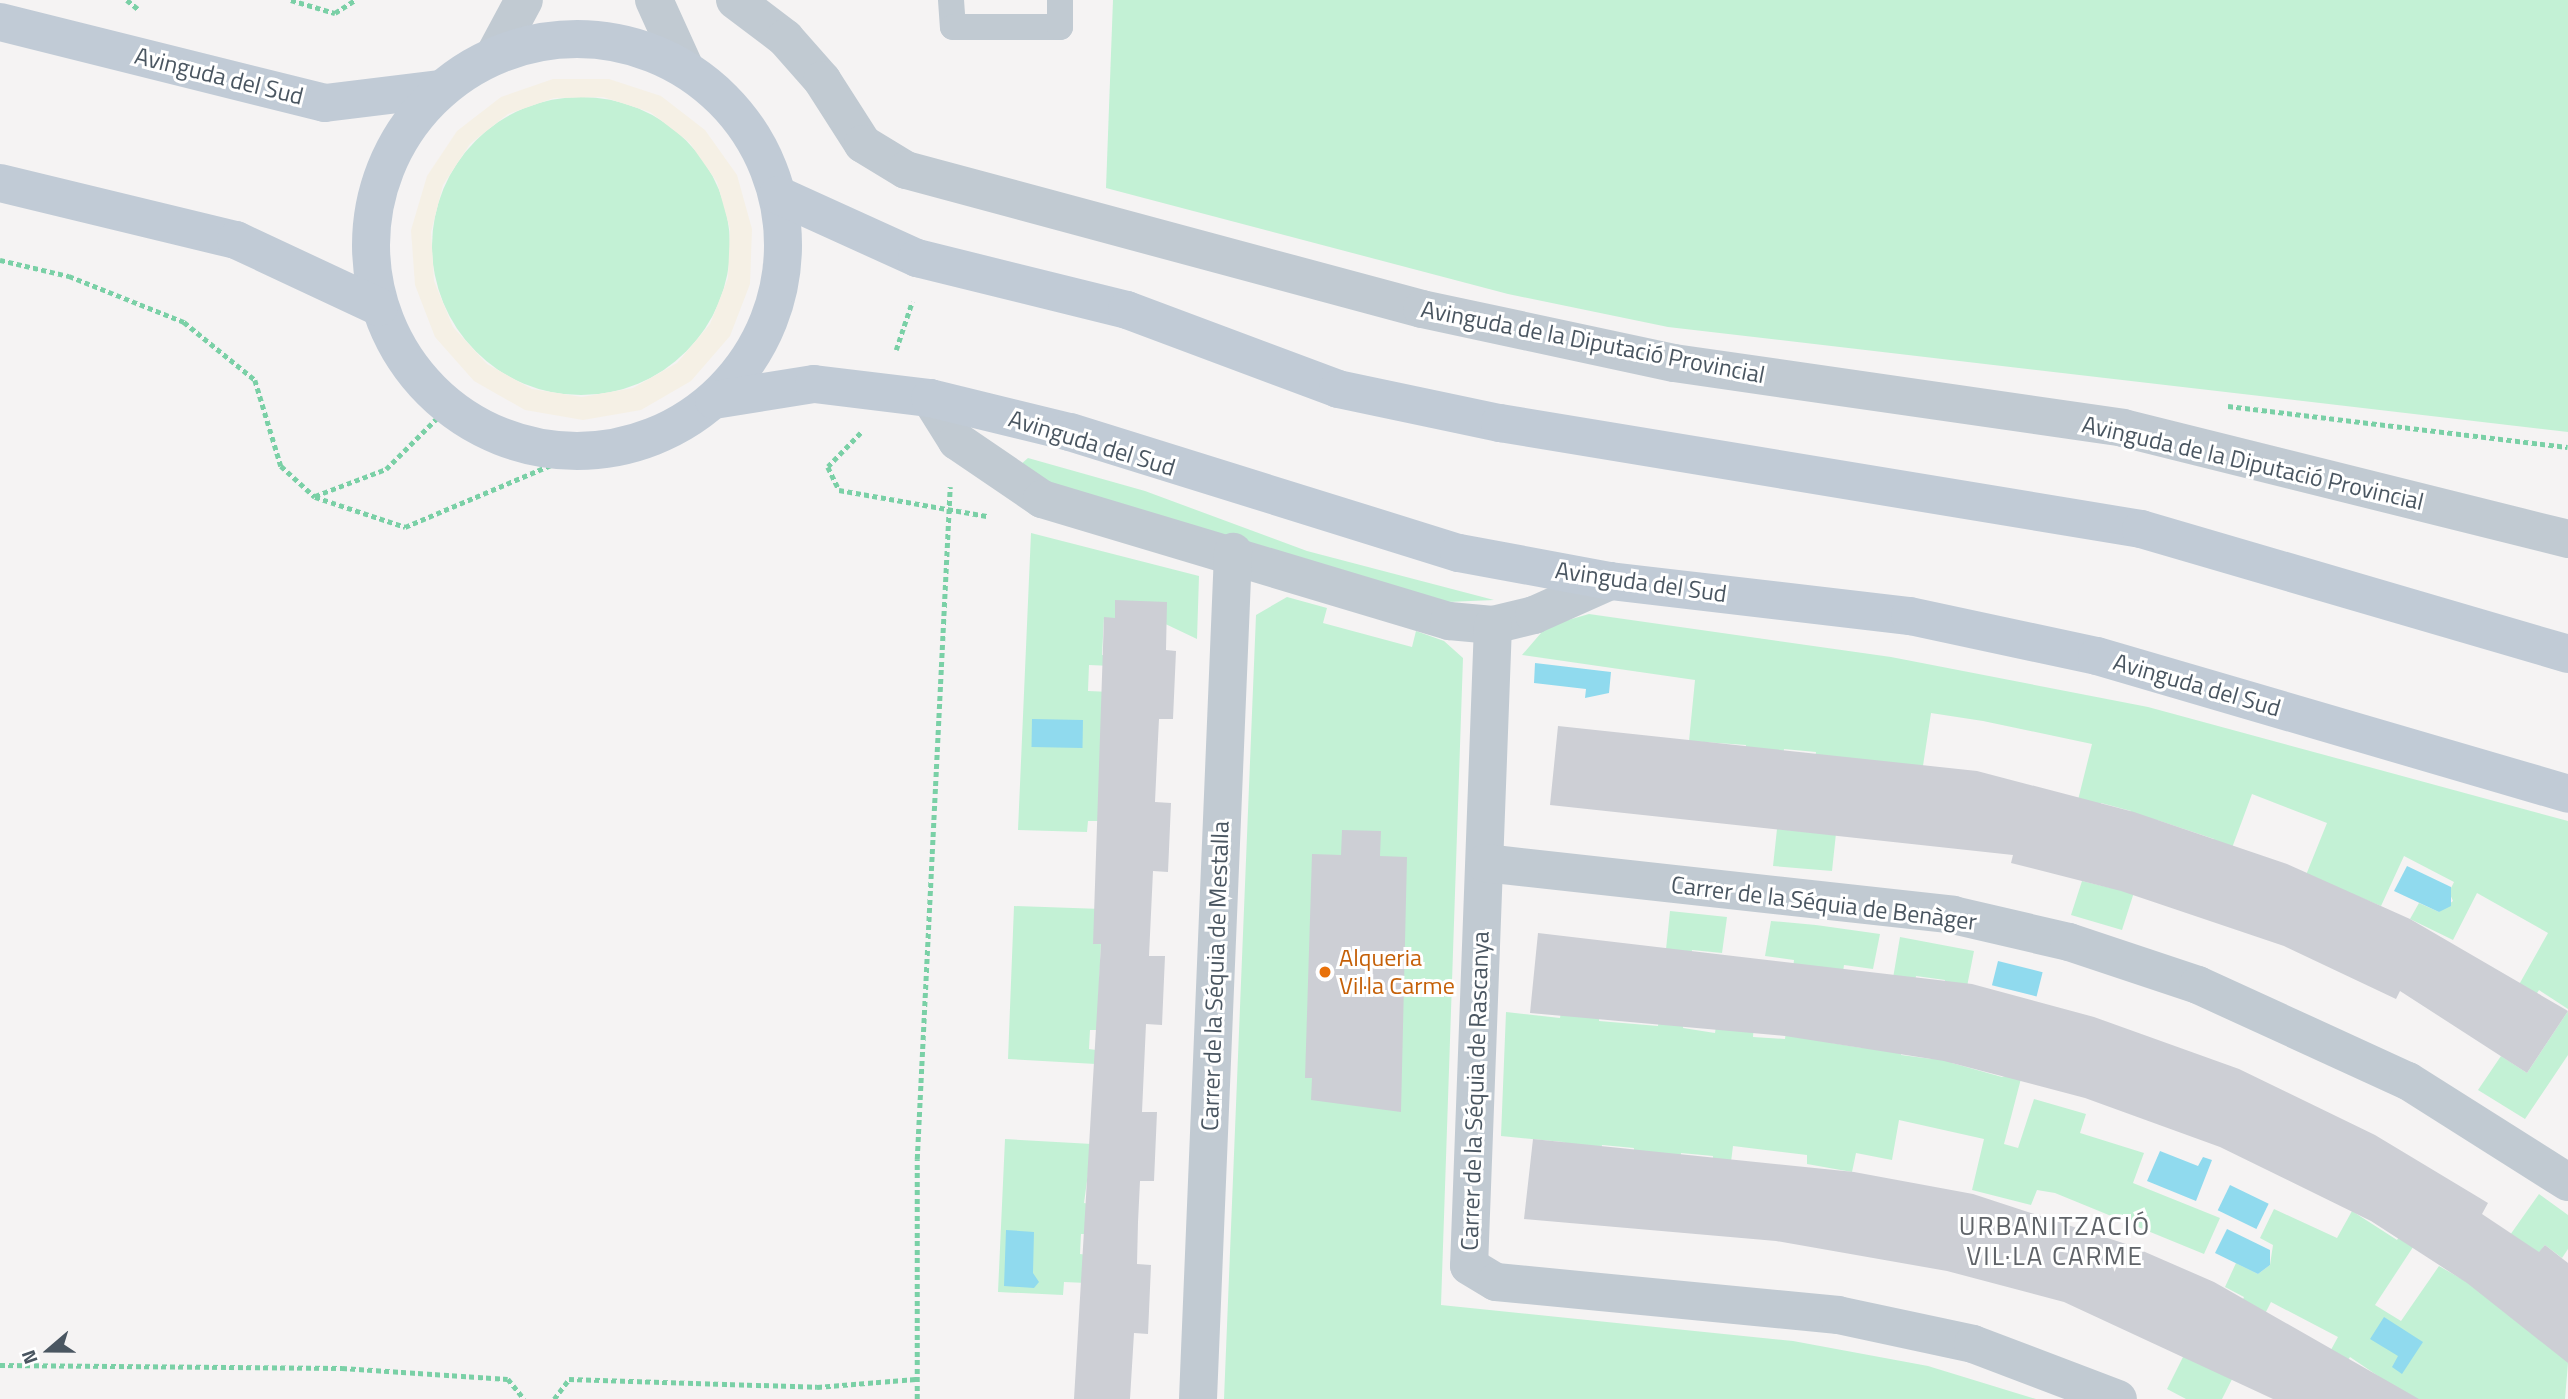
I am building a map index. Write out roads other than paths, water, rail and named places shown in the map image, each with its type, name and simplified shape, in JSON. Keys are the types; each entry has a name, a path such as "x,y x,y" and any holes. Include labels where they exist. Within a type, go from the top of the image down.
{"main road":[{"name":"Avinguda del Sud","path":"0,22 325,103 439,89"},
{"path":"554,38 615,41 684,66 720,95 756,141 778,195 784,251 775,307 751,358 714,400 674,428 628,446 579,453 510,441 449,407 407,363 379,307 370,248 377,189 401,134 439,89 495,54 554,38"},
{"path":"0,183 236,240 379,307"},
{"path":"778,195 860,237 918,258 1127,310 1338,389 1500,423 2141,529 2568,654"},
{"name":"Avinguda del Sud","path":"714,400 814,384 930,398 1070,432 1459,553 1611,581 1910,616 2084,653 2568,794"}],"street":[{"path":"495,54 524,0"},
{"path":"654,0 684,66"},
{"name":"Avinguda de la Diputació Provincial","path":"735,0 815,72 863,144 906,170 1422,309 1674,363 2123,428 2568,538"},
{"path":"930,398 957,441 1042,499 1233,552 1449,621 1493,625 1535,615 1611,581"},
{"name":"Carrer de la Séquia de Mestalla","path":"1198,1399 1233,552"},
{"name":"Carrer de la Séquia de Rascanya","path":"1493,625 1485,863 1466,1254 1477,1275 1838,1315 1973,1344 2118,1399"},
{"name":"Carrer de la Séquia de Benàger","path":"1485,863 1953,915 2069,942 2198,985 2408,1081 2568,1182"}],"lane":[{"path":"930,0 953,27 1060,27 1060,0"},
{"path":"951,0 953,27"}],"water":[{"path":"1535,663 1611,672 1609,693 1585,698 1586,689 1534,683"},
{"path":"1032,719 1083,720 1083,748 1032,747"},
{"path":"2407,866 2451,887 2451,906 2439,912 2394,891"},
{"path":"1998,961 2043,972 2037,996 1992,985"},
{"path":"2160,1151 2198,1166 2203,1157 2212,1160 2196,1201 2147,1181"},
{"path":"2230,1185 2269,1204 2256,1229 2218,1210"},
{"path":"2227,1229 2270,1250 2270,1265 2258,1274 2215,1253"},
{"path":"1006,1230 1034,1232 1033,1273 1039,1282 1034,1288 1004,1286"},
{"path":"2384,1317 2423,1342 2402,1374 2392,1367 2398,1356 2370,1339"}],"place":[{"name":"Alqueria Vil·la Carme","path":"1325,972"}],"district":[{"name":"URBANITZACIÓ VIL·LA CARME","path":"2055,1241"}]}
